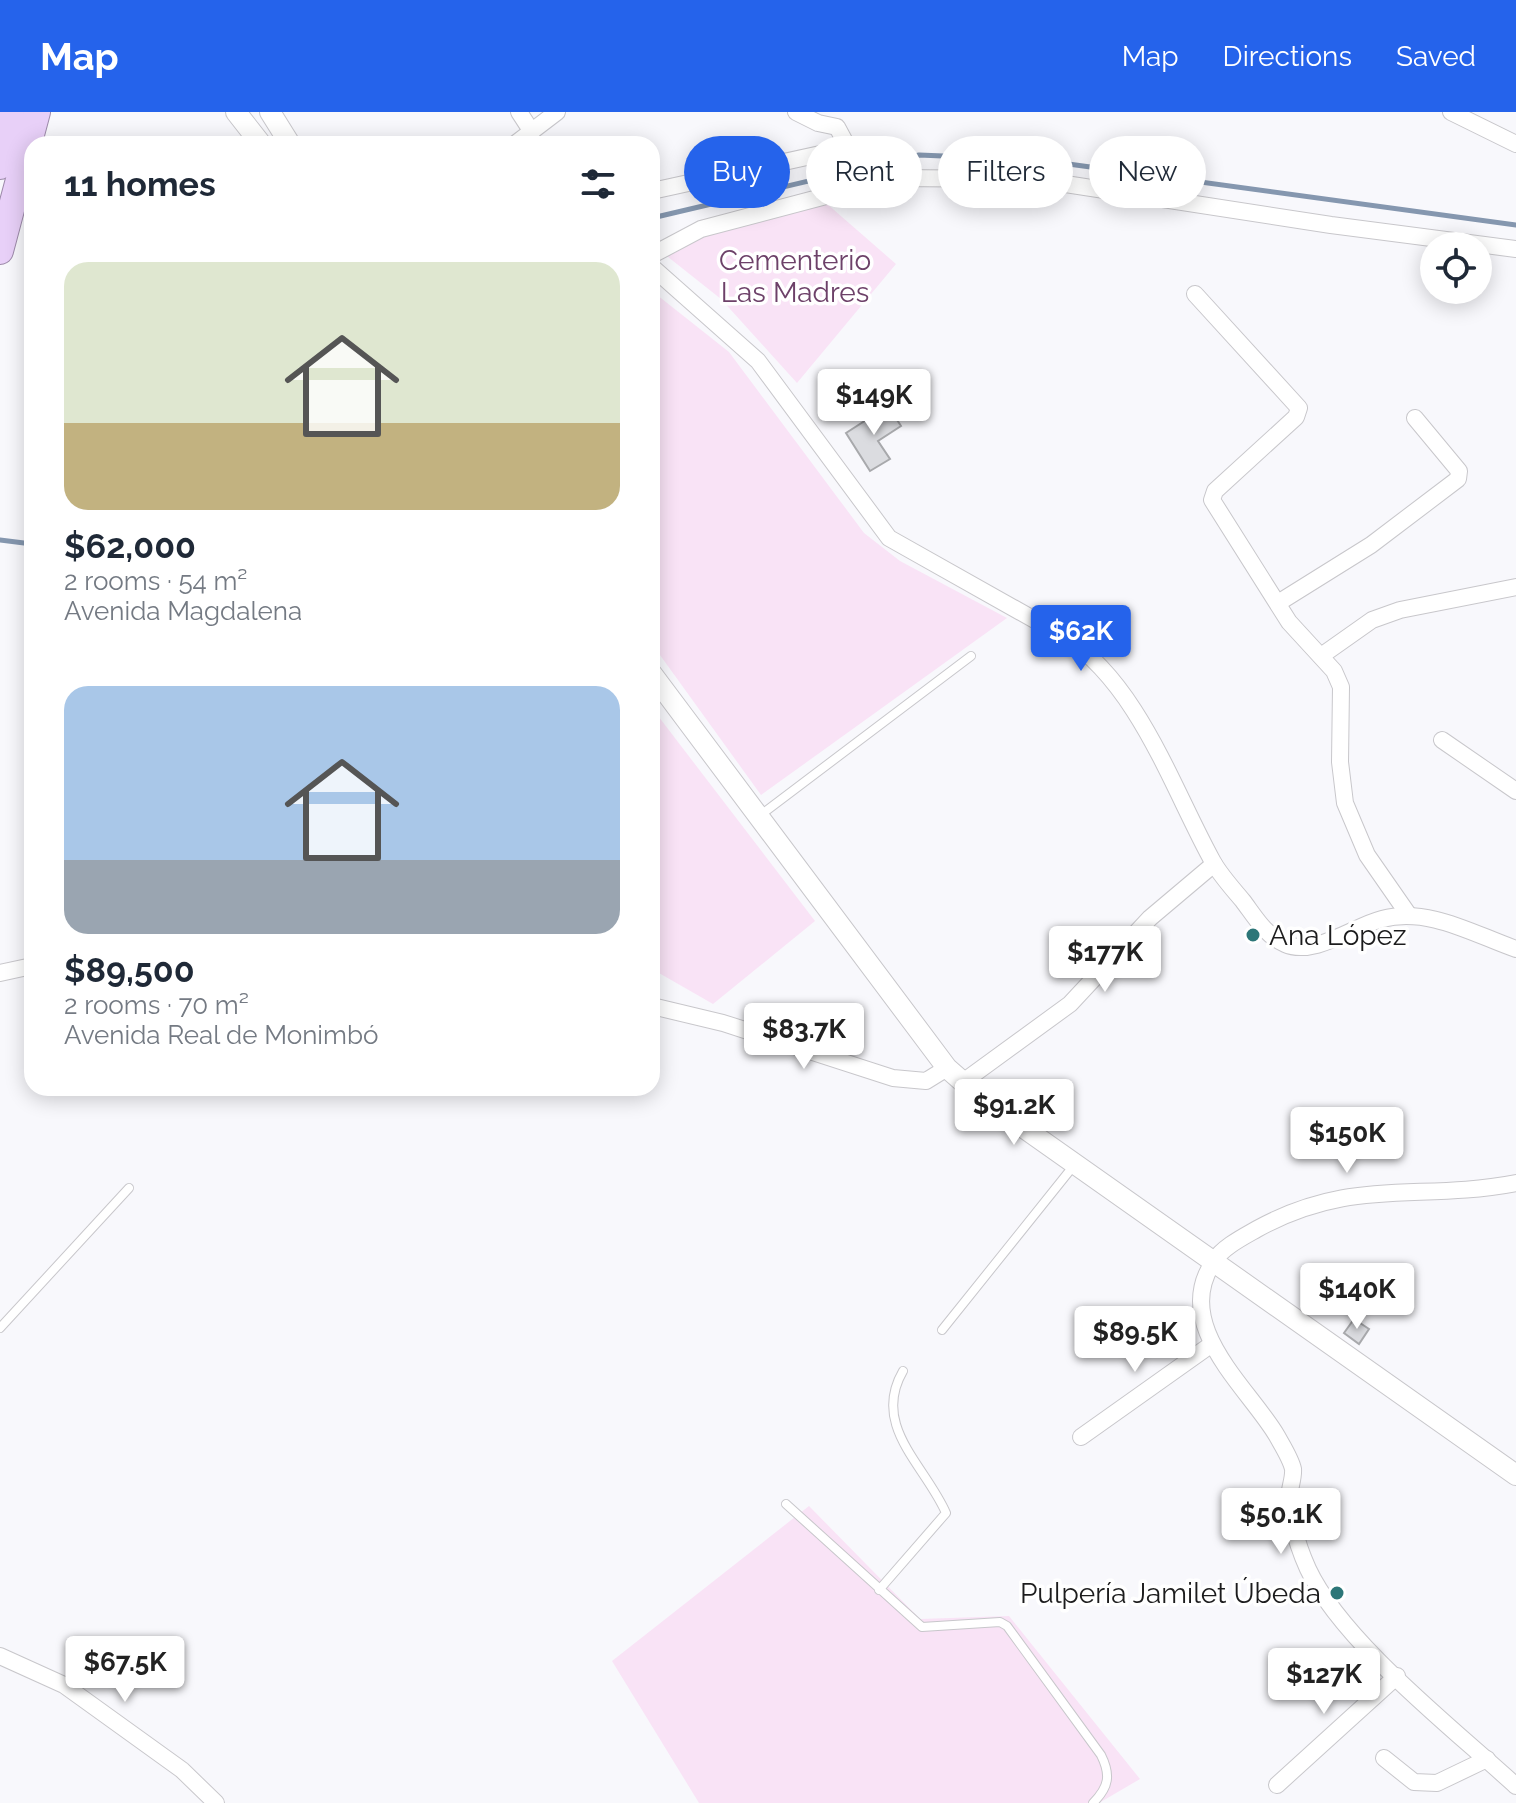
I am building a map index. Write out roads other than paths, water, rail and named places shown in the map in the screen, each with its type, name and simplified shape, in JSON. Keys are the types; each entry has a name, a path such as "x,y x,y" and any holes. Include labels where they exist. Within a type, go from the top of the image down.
{"highway":[{"path":"0,166 11,112"},
{"path":"31,136 37,112"},
{"path":"0,251 24,161"}],"street":[{"path":"236,112 255,136"},
{"path":"270,112 285,136"},
{"path":"519,112 532,132"},
{"path":"526,136 557,112"},
{"path":"660,189 834,151 844,140 837,127 818,123 796,112"},
{"path":"1451,112 1516,144"},
{"path":"660,251 701,229 894,178 1033,179 1331,225 1516,249"},
{"path":"660,274 758,361 889,538 1089,653 1112,677 1181,794 1214,864 1263,929 1283,943 1297,948 1381,919 1408,914 1439,920 1516,949"},
{"path":"1195,294 1299,408 1296,417 1215,491 1212,500 1304,643 1321,656 1341,687 1340,762 1345,803 1367,855 1408,914"},
{"path":"1278,603 1371,545 1458,479 1459,471 1415,418"},
{"path":"1321,656 1372,620 1400,610 1516,587"},
{"path":"660,685 955,1075 1516,1475"},
{"path":"1442,740 1516,791"},
{"path":"660,1008 723,1023 893,1078 926,1081 955,1075 1070,1004 1150,918 1214,864"},
{"path":"0,973 24,968"},
{"path":"1516,1183 1366,1192 1321,1201 1288,1212 1225,1249 1214,1260 1205,1279 1203,1299 1212,1344 1223,1365 1267,1419 1293,1469 1289,1497 1293,1523 1316,1584 1352,1631 1516,1786"},
{"path":"1081,1437 1212,1344"},
{"path":"0,1656 64,1685 182,1770 216,1803"},
{"path":"1277,1785 1397,1676"},
{"path":"1384,1758 1414,1782 1437,1783 1487,1759"}],"lane":[{"path":"758,818 971,656"},
{"path":"942,1330 1076,1164"},
{"path":"0,1328 129,1188"},
{"path":"879,1590 946,1513 896,1424 891,1390 903,1371"},
{"path":"786,1504 922,1627 1000,1622 1007,1626 1101,1755 1108,1770 1108,1781 1093,1803"}],"waterway":[{"path":"660,216 919,155 1039,160 1516,225"},
{"path":"0,540 24,543"}],"place":[{"name":"Ana López","path":"1253,935"},
{"name":"Pulpería Jamilet Úbeda","path":"1337,1593"}],"park label":[{"name":"Cementerio Las Madres","path":"795,276"}]}
